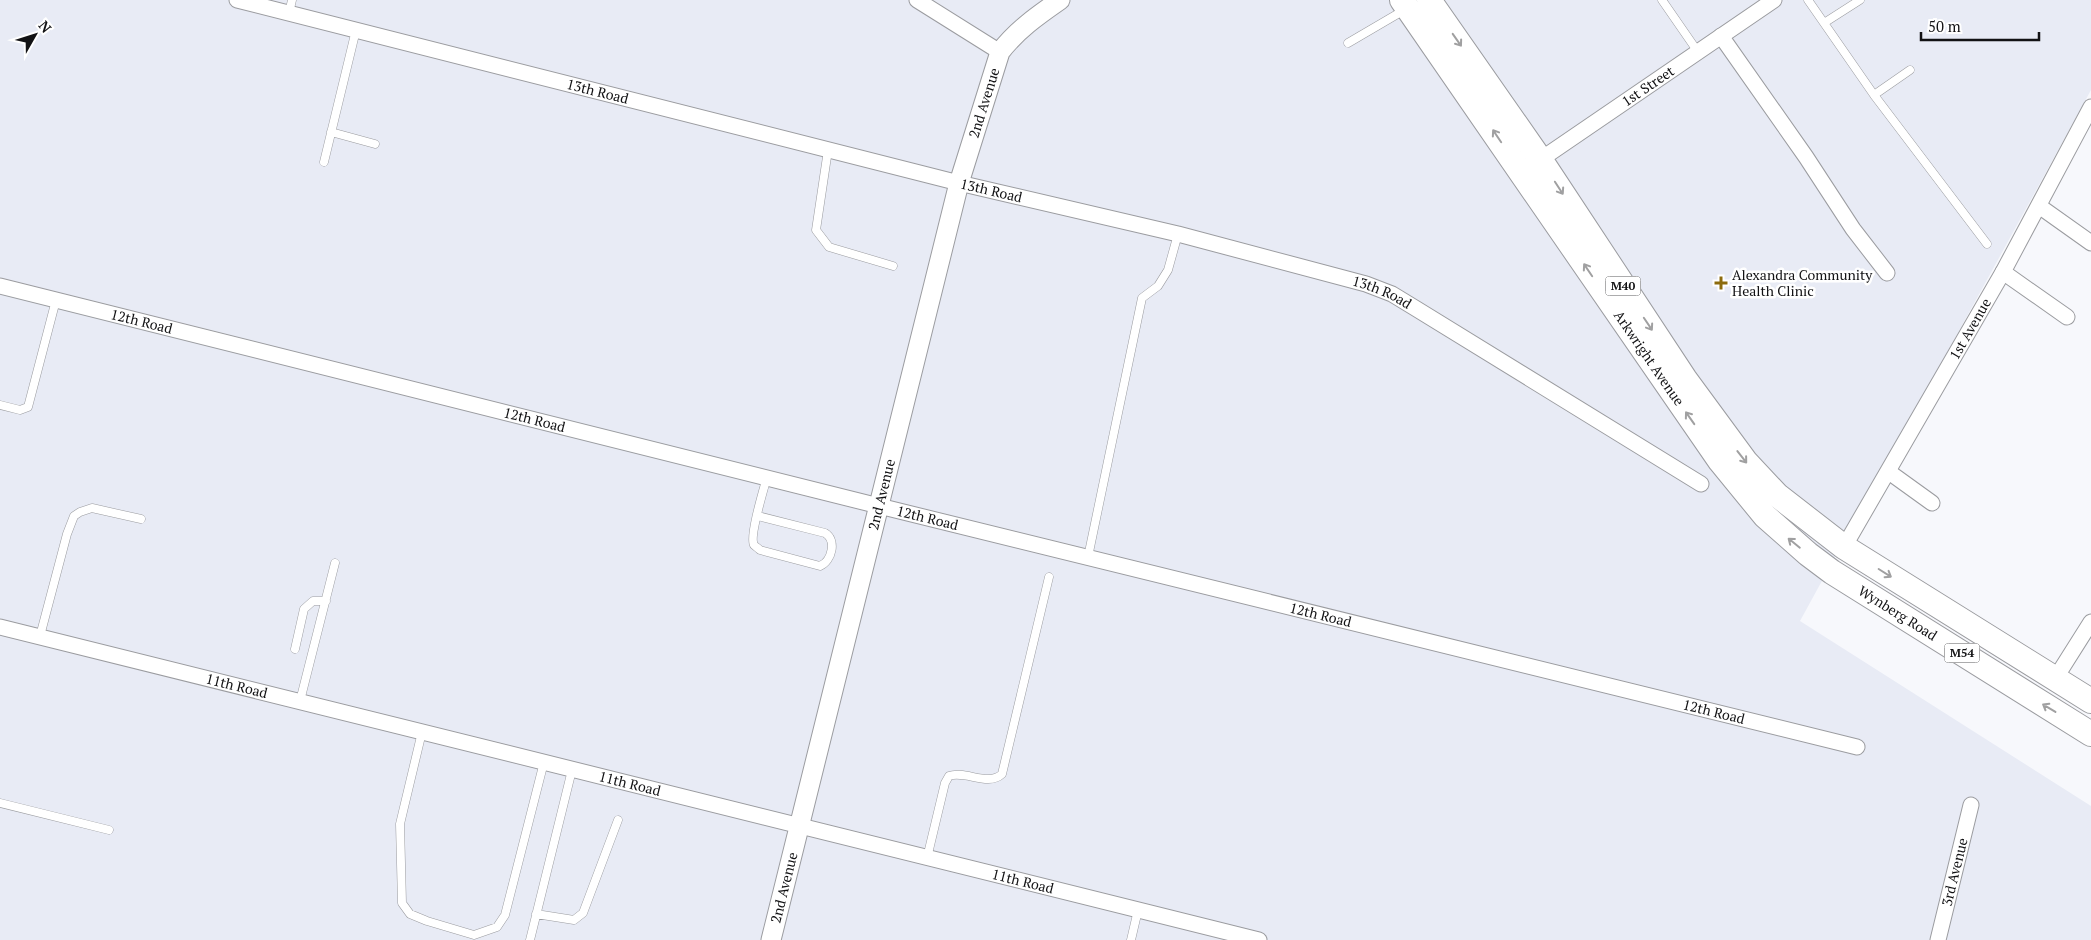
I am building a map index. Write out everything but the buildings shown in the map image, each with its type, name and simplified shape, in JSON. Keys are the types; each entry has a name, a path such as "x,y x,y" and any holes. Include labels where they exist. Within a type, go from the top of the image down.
{"main road":[{"name":"Arkwright Avenue","path":"1413,3 1746,462 1777,495 1844,548"},
{"name":"Arkwright Avenue","path":"1531,166 1715,453 1744,492 1786,536 1832,572"},
{"name":"Wynberg Road","path":"1844,548 2091,701"},
{"name":"Wynberg Road","path":"1832,572 2091,734"}],"street":[{"name":"13th Road","path":"238,0 291,7 356,30 959,183 1178,234 1366,284 1392,294 1701,484"},
{"path":"917,0 1000,52 1025,24 1060,0"},
{"name":"1st Street","path":"1531,166 1774,0"},
{"path":"1721,36 1806,157 1853,229 1887,273"},
{"name":"2nd Avenue","path":"771,940 959,183 1000,52"},
{"name":"1st Avenue","path":"1844,548 2039,206 2091,107"},
{"path":"2039,206 2091,243"},
{"path":"2002,272 2067,317"},
{"name":"12th Road","path":"0,286 1088,558 1857,747"},
{"path":"1889,472 1932,503"},
{"path":"2055,679 2091,622"},
{"name":"11th Road","path":"0,626 799,827 1259,940"},
{"name":"3rd Avenue","path":"1938,940 1971,805"}],"lane":[{"path":"1662,0 1698,52"},
{"path":"1808,0 1874,95 1987,244"},
{"path":"1824,23 1860,0"},
{"path":"1348,43 1413,3"},
{"path":"324,162 356,30"},
{"path":"1874,95 1910,70"},
{"path":"331,132 376,144"},
{"path":"828,150 816,230 829,247 893,266"},
{"path":"1088,558 1142,298 1158,286 1168,270 1178,234"},
{"path":"0,405 20,410 28,407 56,300"},
{"path":"758,516 831,536 832,542 825,564 820,566 760,550 754,545 752,539 767,478"},
{"path":"40,636 67,534 74,516 92,508 140,519"},
{"path":"300,701 335,563"},
{"path":"927,858 945,783 949,776 955,774 997,779 1002,774 1049,577"},
{"path":"294,649 304,609 312,601 326,600"},
{"path":"422,732 400,824 402,903 410,914 474,936 488,932 496,927 505,915 544,762"},
{"path":"530,940 572,770"},
{"path":"0,803 109,830"},
{"path":"536,914 574,920 583,913 618,820"},
{"path":"1131,940 1138,910"}],"shaded area":[{"path":"0,0 2091,0 2091,90 1800,621 2091,806 2091,940 0,940"}],"place":[{"name":"Alexandra Community Health Clinic","path":"1721,283"}]}
